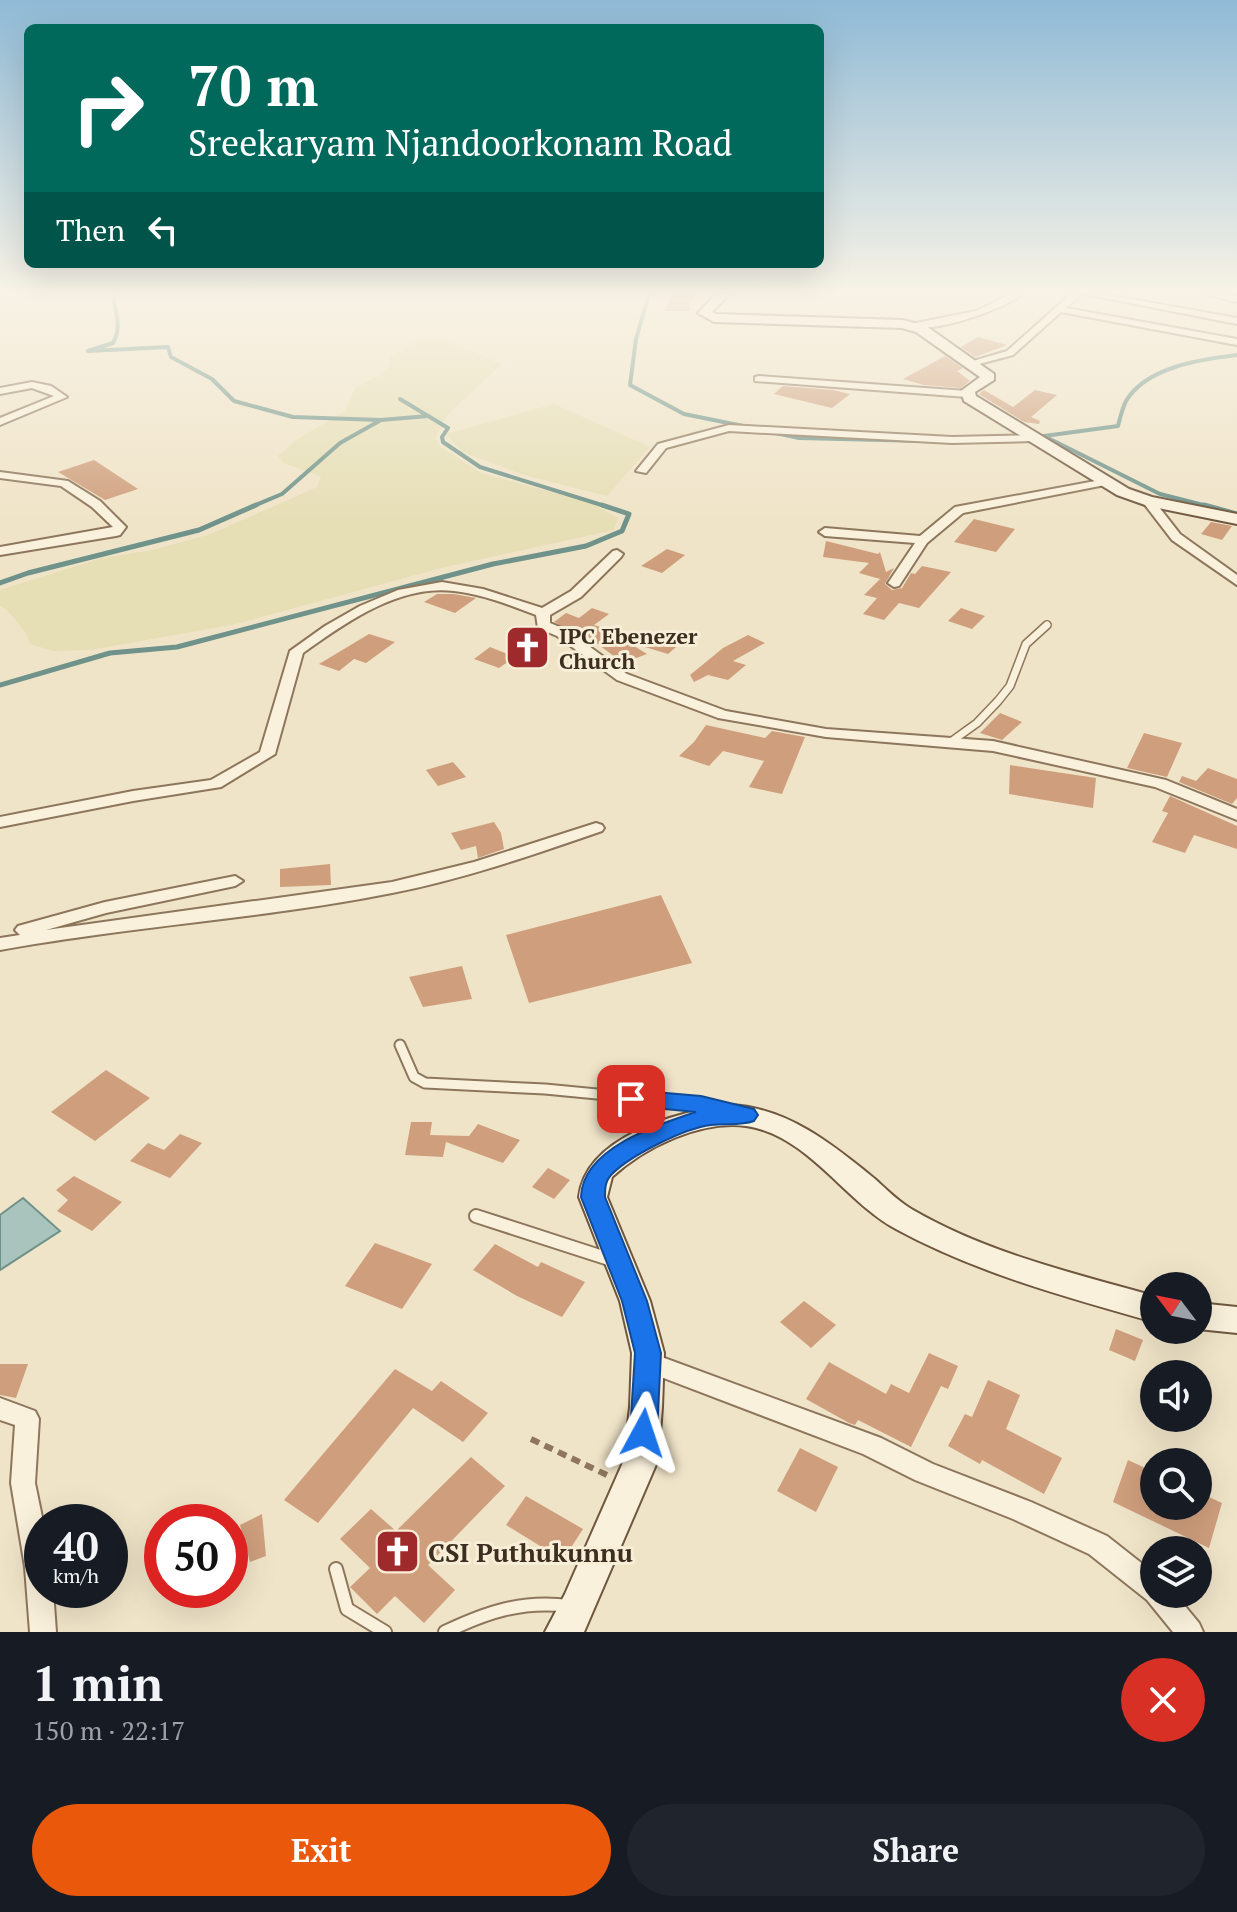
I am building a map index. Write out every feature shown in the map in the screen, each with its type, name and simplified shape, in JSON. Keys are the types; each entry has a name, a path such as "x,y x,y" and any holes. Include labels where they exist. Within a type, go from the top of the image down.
{"street":[{"path":"759,379 967,394 989,377 978,370"},
{"path":"0,391 21,383 47,386 62,397 0,422"},
{"path":"967,394 1106,482 1148,501 1237,519"},
{"path":"642,471 662,446 729,428 952,440 1034,438"},
{"path":"0,475 64,483 96,504 120,527 116,532 0,551"},
{"path":"894,583 923,540 959,510 1106,482"},
{"path":"1148,501 1176,537 1237,581"},
{"path":"825,532 923,540"},
{"path":"0,822 133,796 215,784 267,754 297,651 354,614 384,601 443,586 543,613 576,594 617,554"},
{"path":"543,613 543,625 562,633 622,677 723,715 826,733 993,746 1160,783 1237,815"},
{"path":"0,941 365,893 445,874 596,828"},
{"path":"0,941 105,908 235,881"},
{"path":"571,1620 641,1460 648,1362 635,1301 593,1197 594,1183 603,1168 639,1145 675,1127 709,1116 746,1115 790,1132 829,1158 901,1218 1029,1274 1140,1305"},
{"path":"1212,1317 1237,1320"},
{"path":"648,1362 872,1446 924,1472 1022,1510 1098,1545 1140,1579"},
{"path":"0,1409 27,1419 23,1483 38,1567 43,1632"},
{"path":"1170,1608 1190,1632"}],"lane":[{"path":"952,741 977,723 998,701 1010,686 1026,644 1047,625"},
{"path":"400,1045 414,1077 425,1083 545,1089 701,1104 746,1115"},
{"path":"476,1216 620,1263"},
{"path":"336,1569 347,1609 385,1632"},
{"path":"445,1632 512,1604 538,1601 571,1620"}],"path":[{"path":"531,1439 594,1467 629,1487"}],"shaded area":[{"path":"385,370 495,370 448,414 435,438 441,447 481,473 592,503 618,518 614,530 441,568 236,624 91,650 53,651 30,644 26,633 0,606 0,590 102,558 153,550 211,534 317,487 321,477 284,463 278,456 296,440 345,411 355,388"},
{"path":"554,404 650,447 607,496 524,475 462,452 446,434"}],"water":[{"path":"23,1198 60,1231 0,1270 0,1215"}],"building":[{"path":"919,370 959,370 970,381 961,388 924,385 903,379"},
{"path":"783,386 850,394 832,408 774,394"},
{"path":"984,390 1013,407 1035,390 1057,395 1031,417 1040,421 1039,424 1024,422 979,394"},
{"path":"94,460 138,489 105,500 58,472"},
{"path":"974,519 1015,529 996,552 954,542"},
{"path":"1211,522 1232,526 1222,540 1201,534"},
{"path":"826,541 880,552 886,572 894,568 885,584 892,590 902,588 911,573 915,574 922,566 951,572 919,608 899,603 884,620 863,614 877,598 864,595 880,579 859,573 869,563 823,557"},
{"path":"667,549 685,555 662,573 641,566"},
{"path":"437,594 476,598 455,613 424,602"},
{"path":"592,608 609,614 594,625 607,629 647,654 623,663 583,633 579,635 554,622 566,613 579,618"},
{"path":"961,608 985,616 972,629 948,621"},
{"path":"369,634 395,642 366,663 354,659 339,671 319,664"},
{"path":"660,635 682,642 668,654 645,647"},
{"path":"748,635 765,643 733,661 746,665 728,680 708,675 694,682 690,675 723,648"},
{"path":"490,647 515,657 499,668 474,659"},
{"path":"1000,713 1022,722 1002,740 980,733"},
{"path":"706,725 765,738 772,731 805,737 782,794 749,787 764,761 723,751 709,766 679,756"},
{"path":"1144,733 1182,743 1167,777 1127,768"},
{"path":"453,762 466,777 438,786 426,770"},
{"path":"1010,765 1096,778 1093,808 1009,794"},
{"path":"1208,768 1237,779 1237,798 1232,804 1179,782 1182,776 1196,781"},
{"path":"1170,796 1237,826 1237,849 1194,835 1185,853 1152,842 1168,813 1162,811"},
{"path":"494,822 501,833 504,849 478,858 476,846 461,850 451,833"},
{"path":"330,864 331,885 280,887 280,869"},
{"path":"661,895 692,963 529,1003 506,935"},
{"path":"462,966 472,999 423,1007 409,977"},
{"path":"106,1070 150,1098 95,1141 51,1112"},
{"path":"411,1122 432,1122 430,1135 469,1136 478,1124 520,1140 503,1163 446,1142 443,1157 405,1155"},
{"path":"180,1134 202,1143 170,1178 130,1161 148,1143 164,1150"},
{"path":"548,1168 570,1180 554,1199 532,1187"},
{"path":"74,1176 122,1202 92,1231 57,1211 68,1200 56,1190"},
{"path":"375,1243 432,1264 402,1309 345,1286"},
{"path":"495,1244 538,1267 541,1262 585,1282 562,1317 517,1296 473,1270"},
{"path":"804,1301 836,1325 811,1348 780,1322"},
{"path":"1116,1329 1140,1339 1141,1344 1135,1361 1109,1350"},
{"path":"929,1353 958,1366 948,1389 941,1386 911,1447 858,1420 855,1425 849,1423 806,1399 829,1362 886,1394 891,1384 909,1393"},
{"path":"0,1364 28,1364 16,1398 0,1395"},
{"path":"395,1369 432,1391 441,1381 488,1413 463,1442 413,1408 318,1523 284,1500"},
{"path":"988,1380 1020,1395 1006,1429 1062,1458 1044,1494 982,1460 980,1464 948,1446 965,1414 972,1417"},
{"path":"800,1448 838,1467 816,1512 777,1491"},
{"name":"CSI Puthukunnu","path":"471,1457 505,1486 428,1565 455,1590 424,1623 395,1596 377,1614 350,1587 370,1568 340,1539 371,1509 396,1531"},
{"path":"1128,1460 1140,1466 1140,1515 1113,1502"},
{"path":"526,1496 583,1529 563,1560 506,1525"},
{"path":"1212,1498 1222,1503 1212,1538 1184,1536 1151,1520 1212,1520"},
{"path":"262,1514 266,1556 250,1562 248,1555 248,1521"}],"waterway":[{"path":"196,370 212,379 234,401 293,417 381,420"},
{"path":"632,370 630,385 684,414 748,427"},
{"path":"1168,370 1135,389 1126,401 1118,426 1044,436 1160,494 1211,507"},
{"path":"400,399 448,428 442,437 443,442 480,467 608,507"},
{"path":"381,420 428,416"},
{"path":"251,507 282,494 340,443 381,420"},
{"path":"771,432 799,438 923,441"},
{"path":"0,583 28,573 199,530 256,505"},
{"path":"602,505 608,507"},
{"path":"1204,505 1237,514"},
{"path":"0,685 110,653 177,647 493,564 586,546 622,531 629,514 608,507"}],"place":[{"name":"IPC Ebenezer Church","path":"528,648"},
{"name":"CSI Puthukunnu","path":"397,1552"}],"route":[{"path":"631,1099 701,1104 746,1115 709,1116 675,1127 603,1168 594,1183 593,1197 635,1301 648,1353 643,1433"}]}
